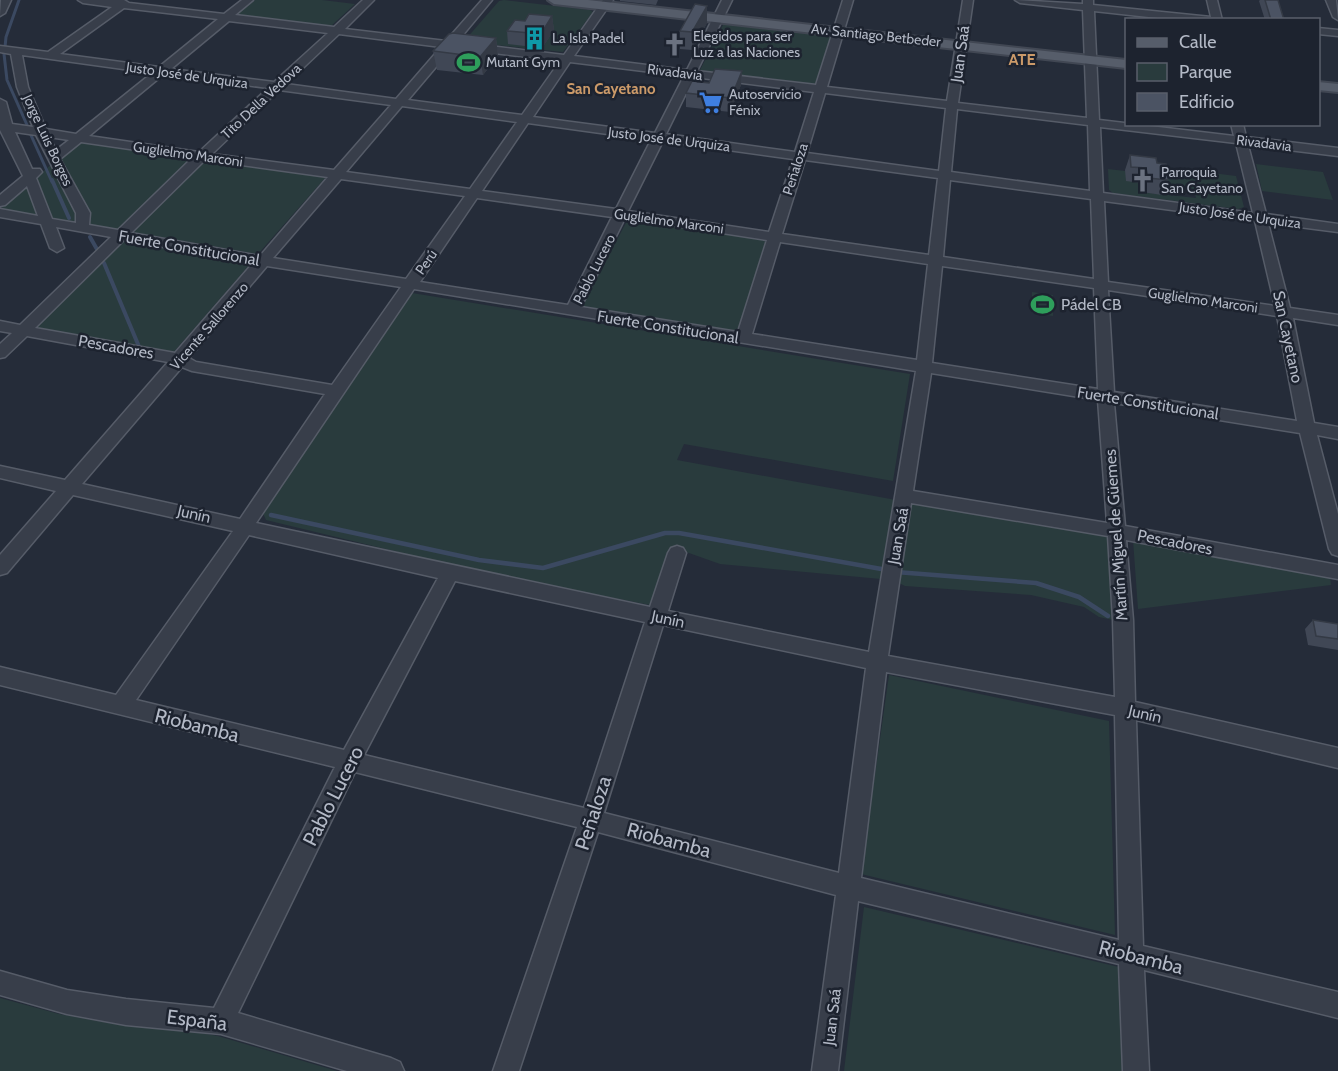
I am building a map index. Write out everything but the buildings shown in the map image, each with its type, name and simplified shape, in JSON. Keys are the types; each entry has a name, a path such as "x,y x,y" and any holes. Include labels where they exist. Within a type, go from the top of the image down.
{"main road":[{"name":"Av. Santiago Betbeder","path":"554,0 607,3 719,18 1125,64"},
{"path":"1320,86 1338,88"}],"street":[{"path":"0,13 6,0"},
{"name":"Rivadavia","path":"83,0 124,2 335,32 1338,152"},
{"path":"54,158 248,0"},
{"name":"Tito Della Vedova","path":"0,353 202,156 369,0"},
{"name":"Vicente Sallorenzo","path":"0,568 72,487 487,0"},
{"name":"Pablo Lucero","path":"572,311 728,0"},
{"name":"Peñaloza","path":"743,339 848,0"},
{"name":"Juan Saá","path":"825,1071 878,662 924,368 952,105 968,0"},
{"path":"1020,0 1089,4 1195,18"},
{"path":"1212,0 1216,18"},
{"path":"1331,0 1338,17"},
{"path":"50,56 124,2"},
{"name":"Perú","path":"120,707 523,120 607,3"},
{"name":"Martín Miguel de Güemes","path":"1089,4 1106,397 1123,620 1136,1071"},
{"path":"1320,31 1338,33"},
{"name":"Justo José de Urquiza","path":"0,49 399,105 1338,228"},
{"name":"Jorge Luis Borges","path":"15,51 19,79 42,134 83,213 82,228"},
{"name":"Jorge Luis Borges","path":"0,102 3,127 33,175 57,248"},
{"name":"San Cayetano","path":"1237,126 1284,312 1307,428 1338,549"},
{"name":"Guglielmo Marconi","path":"3,127 622,214 1338,320"},
{"path":"0,202 33,175"},
{"name":"Fuerte Constitucional","path":"0,213 264,261 1338,433"},
{"name":"Pescadores","path":"0,326 180,359 192,366 337,391"},
{"name":"Junín","path":"0,472 450,573 878,662 1126,710 1338,758"},
{"name":"Pescadores","path":"905,496 1116,531 1338,572"},
{"name":"Peñaloza","path":"506,1071 591,820 677,553"},
{"name":"Pablo Lucero","path":"221,1021 349,762 450,573"},
{"name":"Riobamba","path":"0,676 591,820 849,887 1338,1005"},
{"name":"España","path":"0,983 67,1002 126,1012 221,1021 391,1071"}],"green space":[{"path":"255,0 322,0 355,4 330,27 235,16"},
{"name":"La Isla Padel","path":"499,1 593,12 563,52 468,42 466,39"},
{"path":"724,23 833,35 816,84 700,70"},
{"path":"77,142 192,159 121,230 0,209"},
{"path":"204,160 326,177 258,254 131,232"},
{"path":"1133,163 1236,176 1244,207 1238,209 1113,193 1109,190 1108,169 1125,171 1141,183 1142,192 1196,198 1194,189 1161,185"},
{"path":"1256,164 1323,172 1333,200 1262,191"},
{"path":"628,219 766,239 738,332 581,308"},
{"path":"124,239 251,263 172,354 34,328"},
{"name":"Pádel CB","path":"1032,292 1053,295 1053,316 1032,313"},
{"path":"412,293 910,374 893,481 684,444 677,460 896,500 881,579 720,564 672,547 650,605 489,574 266,520 262,511"},
{"path":"912,501 1109,535 1113,620 1099,617 1084,607 1031,595 905,586 899,583"},
{"path":"1133,540 1330,576 1331,585 1138,609"},
{"path":"889,675 1109,721 1115,935 861,874"},
{"path":"864,907 1123,968 1128,1071 844,1071"},
{"path":"0,998 59,1014 120,1025 178,1029 218,1036 337,1071 0,1071"}],"waterway":[{"path":"5,47 6,37 19,0"},
{"path":"4,54 7,80 27,125"},
{"path":"30,133 52,182"},
{"path":"52,180 69,218"},
{"path":"90,237 98,251"},
{"path":"104,263 140,349"},
{"path":"271,515 479,560 543,568 665,533 679,533 887,570"},
{"path":"896,572 1036,583 1079,597 1108,616"}],"place":[{"name":"La Isla Padel","path":"534,38"},
{"name":"Elegidos para ser Luz a las Naciones","path":"675,44"},
{"name":"Mutant Gym","path":"468,62"},
{"name":"Autoservicio Fénix","path":"711,102"},
{"name":"Parroquia San Cayetano","path":"1143,180"},
{"name":"Pádel CB","path":"1043,304"}],"district":[{"name":"ATE","path":"1022,59"},
{"name":"San Cayetano","path":"611,89"}]}
